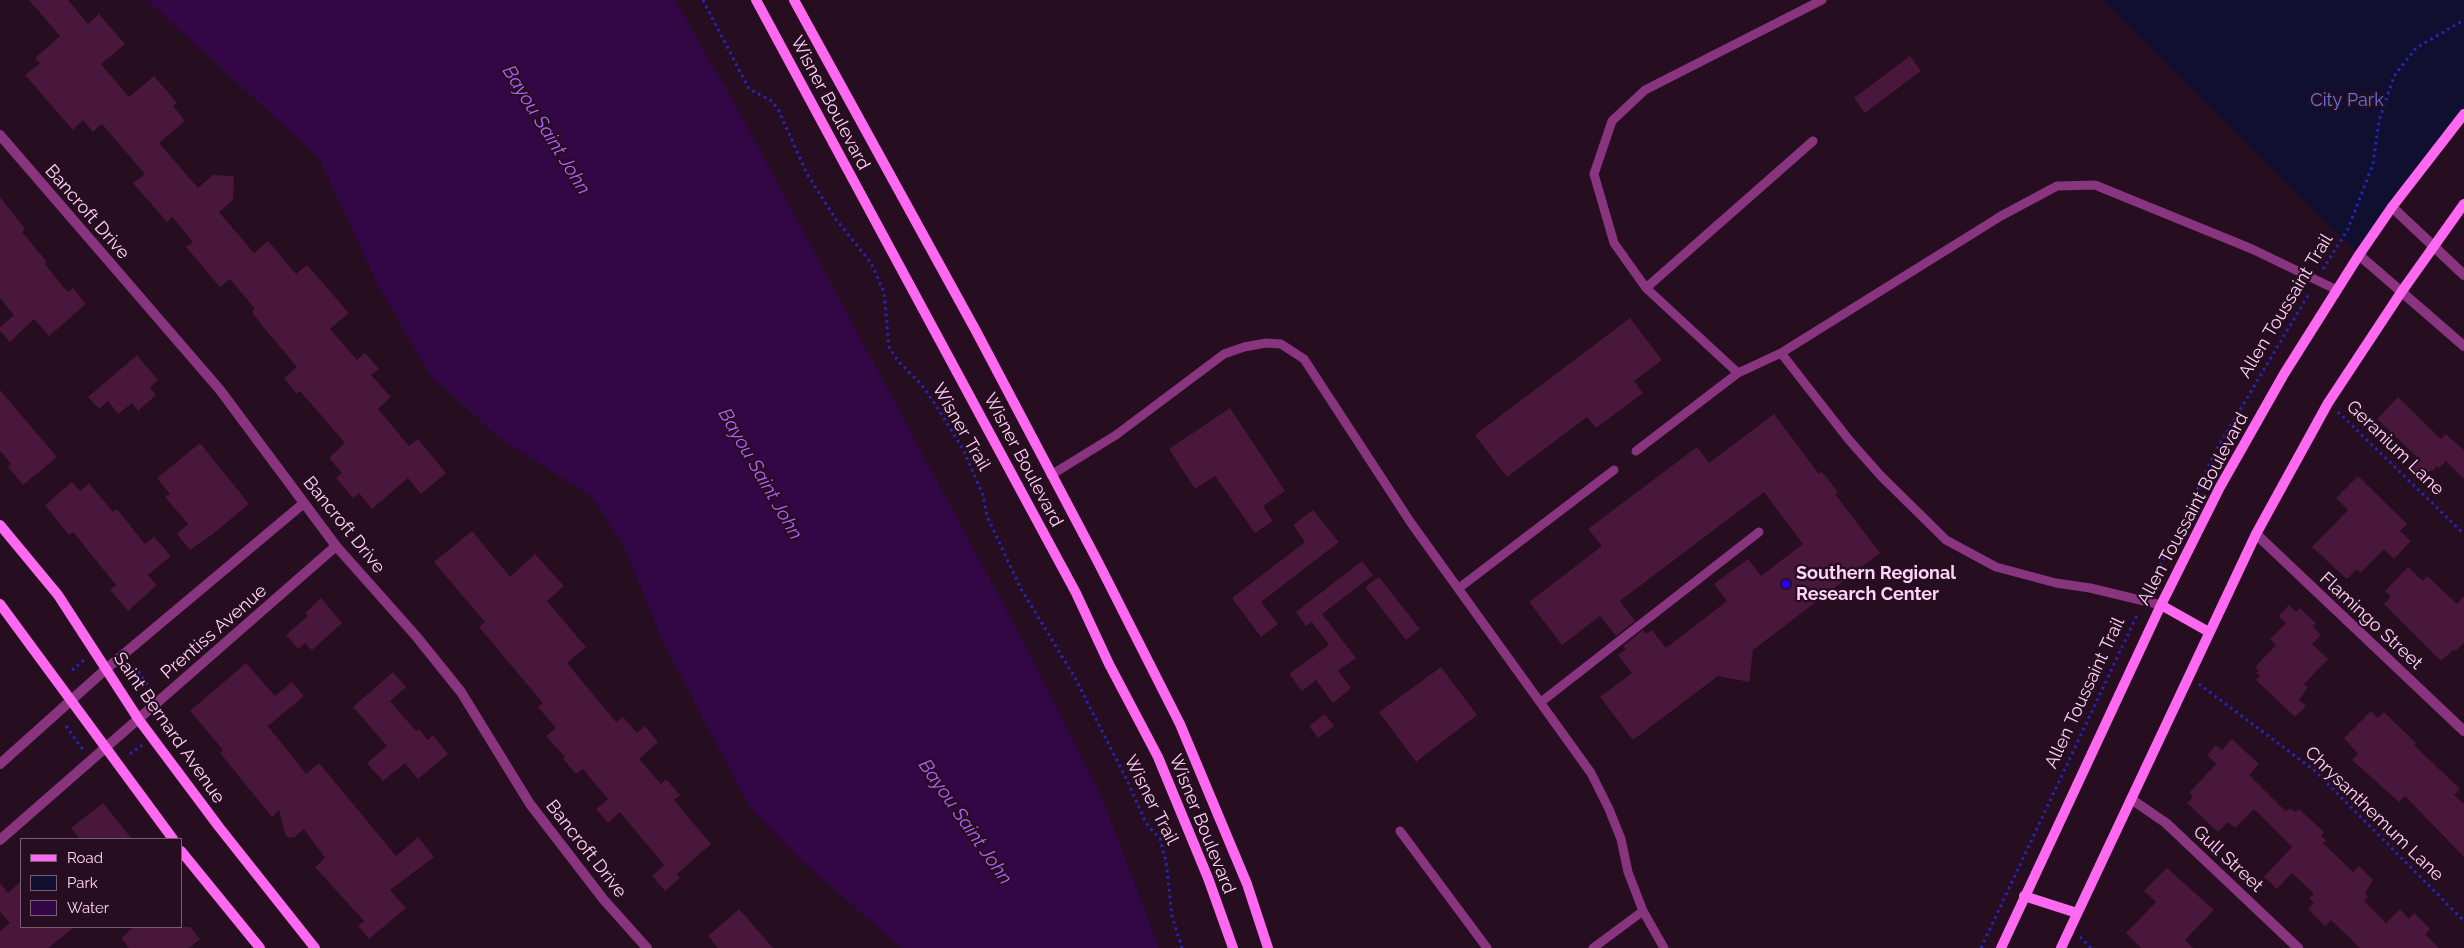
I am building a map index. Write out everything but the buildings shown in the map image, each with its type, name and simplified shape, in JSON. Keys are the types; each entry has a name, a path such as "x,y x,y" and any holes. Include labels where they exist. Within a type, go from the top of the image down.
{"main road":[{"name":"Wisner Boulevard","path":"756,0 1076,593 1109,664 1158,757 1208,878 1233,948"},
{"name":"Wisner Boulevard","path":"794,0 976,331 1180,724 1247,884 1268,948"},
{"name":"Allen Toussaint Boulevard","path":"2001,948 2161,604 2220,487 2284,374 2359,255 2392,207 2464,114"},
{"path":"2061,948 2256,534 2328,403 2402,291 2464,204"},
{"name":"Saint Bernard Avenue","path":"0,525 58,595 140,720 219,827 314,948"},
{"path":"0,604 172,838"},
{"path":"2161,604 2209,632"},
{"path":"182,852 260,948"},
{"path":"2024,896 2076,913"}],"street":[{"name":"Bancroft Drive","path":"0,135 220,390 336,546 416,636 461,692 530,804 604,900 647,948"},
{"path":"2392,207 2464,275"},
{"path":"2359,255 2463,342"},
{"path":"0,764 106,669 304,502"},
{"name":"Flamingo Street","path":"2256,534 2464,731"},
{"name":"Prentiss Avenue","path":"0,840 140,720 336,546"},
{"name":"Gull Street","path":"2131,799 2166,823 2298,948"}],"lane":[{"path":"1738,373 1646,288 1614,242 1594,174 1612,121 1645,90 1822,0"},
{"path":"1646,288 1813,141"},
{"path":"1636,452 1738,373 1781,353 2001,216 2057,186 2095,185 2252,249 2337,290"},
{"path":"1052,475 1116,435 1224,354 1244,347 1266,343 1281,344 1304,359 1411,523 1591,772 1609,808 1621,839 1628,872 1643,911 1664,948"},
{"path":"1781,353 1849,440 1946,540 1996,567 2056,583 2161,604"},
{"path":"1459,588 1614,470"},
{"path":"1541,702 1759,532"},
{"path":"1400,831 1487,948"},
{"path":"1593,948 1643,911"}],"path":[{"name":"Wisner Trail","path":"703,0 749,89 770,100 778,109 807,174 835,218 871,263 884,292 889,347 898,361 920,384 935,404 963,449 983,495 987,516 1021,589 1070,669 1126,778 1146,823 1160,840 1166,861 1172,916 1182,948"},
{"name":"Allen Toussaint Trail","path":"1980,948 2218,447 2348,228 2373,164 2379,121 2394,76 2416,48 2464,20"},
{"name":"Geranium Lane","path":"2328,403 2464,534"},
{"path":"72,670 84,660"},
{"path":"134,666 152,690"},
{"name":"Chrysanthemum Lane","path":"2189,676 2315,771 2464,921"},
{"path":"66,726 84,751"},
{"path":"130,754 143,744"}],"green space":[{"name":"City Park","path":"2103,0 2464,0 2464,114 2359,255"}],"water":[{"name":"Bayou Saint John","path":"147,0 675,0 736,106 1032,658 1102,797 1159,948 901,948 799,858 749,806 662,640 626,551 592,497 498,437 429,374 376,281 318,157"}],"place":[{"name":"Southern Regional Research Center","path":"1786,584"}]}
